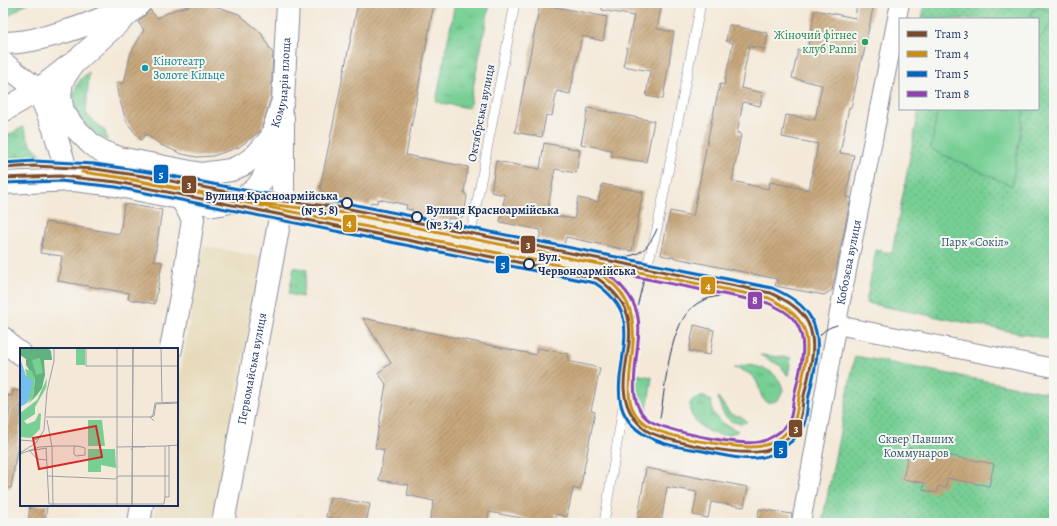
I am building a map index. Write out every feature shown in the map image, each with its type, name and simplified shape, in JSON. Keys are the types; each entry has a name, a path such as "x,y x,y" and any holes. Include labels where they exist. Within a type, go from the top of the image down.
{"main road":[{"name":"Комунарів площа","path":"133,4 73,64 62,81 60,96 63,111 73,126 92,145 104,152 119,158 201,174 231,170 244,164 255,156 271,138 283,100 288,3"},
{"path":"3,43 40,38 116,13 133,4"},
{"path":"3,63 38,90 73,126"},
{"path":"3,111 38,90 73,64"},
{"path":"38,90 54,129 65,166 74,180"},
{"path":"3,183 74,180 116,185 182,200 214,205 229,203 248,196 262,181 271,163 283,100"},
{"name":"Первомайська вулиця","path":"223,523 283,202 283,100"},
{"path":"171,348 193,219 182,200"},
{"path":"3,338 10,347 20,353"},
{"path":"139,523 142,506"}],"street":[{"name":"Кобозєва вулиця","path":"801,523 836,325 900,3"},
{"path":"836,325 1054,368"}],"lane":[{"name":"Октябрська вулиця","path":"472,228 515,3"},
{"path":"648,263 658,221 701,3"},
{"path":"604,523 624,401"}],"shaded area":[{"path":"204,246 262,257 213,523 152,523 156,506 178,506 178,385"}],"green space":[{"path":"13,3 27,3 3,20 3,8"},
{"path":"455,3 490,3 469,108 436,102"},
{"name":"Парк «Сокіл»","path":"925,3 1054,3 1054,340 866,303 876,250 892,253 919,110 1039,110 1039,18 922,18"},
{"path":"1038,8 1045,9 1051,13 1052,22 1039,40 1039,18 1031,18 1032,11"},
{"path":"89,72 86,114 105,131 107,140 88,127 76,109 74,100 75,90 80,81"},
{"path":"938,110 1024,110 1012,186 931,149"},
{"path":"23,127 30,143 44,158 3,162 3,138"},
{"path":"294,267 307,270 302,297 289,294"},
{"path":"760,355 791,358 788,376 781,366"},
{"name":"Сквер Павших Коммунаров","path":"855,356 1054,394 1054,523 822,523"},
{"path":"748,365 765,369 778,379 783,390 778,400 767,402 764,400 755,379 748,373 734,368"},
{"path":"629,373 652,377 645,424 633,407 628,387"},
{"path":"704,397 711,401 713,413 720,422 738,431 726,435 714,434 696,421 691,412 690,405 694,399"},
{"path":"718,397 730,414 742,417 747,422 741,423 730,421 723,413"}],"building":[{"path":"358,3 434,3 406,155 468,167 464,192 467,196 464,216 458,219 448,218 448,221 412,214 413,210 406,209 407,205 378,199 377,203 371,202 370,206 335,199 335,196 324,193 320,188"},
{"path":"602,3 662,3 657,29 674,32 663,99 646,96 650,71 623,66 634,16 602,10"},
{"path":"857,3 874,3 851,108 849,107 840,153 854,155 846,197 851,198 832,290 824,295 775,286 777,279 661,255 670,211 693,216 720,84 724,85 733,43 726,41 729,25 768,33 765,49 749,46 741,88 763,93 760,106 743,102 737,133 741,134 732,181 768,189 770,182 809,190 818,144 782,137 786,115 815,120 822,85 792,78 798,50 807,52 815,10 855,18"},
{"path":"540,4 607,17 603,41 582,36 570,94 557,91 552,116 546,115 542,137 515,132"},
{"path":"192,5 212,5 239,14 261,33 273,54 271,98 261,130 239,147 213,156 197,157 182,154 161,145 146,134 141,140 127,123 118,95 116,83 124,83 131,53 144,30 138,22 150,10 157,18 174,10"},
{"path":"588,108 654,121 646,162 611,156 612,150 581,144"},
{"path":"544,143 580,150 576,173 555,169 547,214 574,219 578,198 598,202 602,184 643,192 632,251 566,237 564,244 539,239 541,230 500,222 505,195 491,192 496,161 540,169"},
{"path":"124,204 162,210 154,261 162,262 155,304 128,299 129,293 58,281 62,256 40,253 46,222 120,234"},
{"path":"363,318 536,355 537,348 569,354 568,361 600,368 591,411 595,412 580,490 573,488 567,517 556,514 555,523 537,523 537,521 489,512 487,523 443,523 430,520 434,501 407,495 409,485 379,480 384,450 375,448 386,384 378,373 391,363"},
{"path":"694,325 714,330 710,355 689,351"},
{"path":"13,390 20,391 20,430 11,488 3,487 3,454 10,409 3,408 3,395 12,396"},
{"path":"909,448 994,464 989,486 947,478 946,488 938,486 937,493 923,490 924,483 903,479"},
{"path":"646,468 748,487 744,507 711,502 708,518 693,515 697,492 667,487 661,523 637,523"},
{"path":"330,497 370,504 366,523 326,517"},
{"path":"30,506 47,506 45,523 28,523"},
{"path":"759,509 792,514 791,523 757,523"}],"tram line":[{"name":"5","path":"3,163 34,161 95,164 156,173 259,193 346,203 772,288 790,297 805,309 809,314 815,329 817,339 816,360 808,400 807,414 803,427 791,442 775,453 758,458 748,459 730,457 665,444 645,435 631,423 623,410 620,396 620,380 625,332 623,317 619,306 612,297 595,283 116,187 60,181 4,183"},
{"name":"3","path":"3,168 34,166 95,169 156,178 258,198 345,208 771,293 797,309 805,318 811,332 813,341 812,361 800,420 793,433 787,439 773,448 762,451 748,452 711,449 675,441 647,431 634,418 627,406 624,394 625,368 630,330 628,317 620,300 597,278 117,182 60,176 3,178"},
{"name":"4","path":"82,172 118,177 598,273 620,291 630,312 633,334 629,377 629,397 635,414 650,427 667,434 696,440 733,446 758,447 774,442 788,431 794,422 806,361 806,336 803,326 796,316 785,307 769,298 344,213 258,203 124,178 82,172"},
{"path":"603,258 629,256 642,251 652,239 657,229"},
{"path":"629,339 648,263"},
{"name":"8","path":"602,270 768,303 781,309 789,315 798,326 803,343 803,352 791,415 785,427 776,435 766,440 757,442 727,441 693,435 664,427 654,423 643,414 637,403 634,389 639,326 637,313 632,300 624,288 602,270"},
{"path":"667,271 690,281 715,289 758,297 774,303 790,316 799,332 803,349 801,376 791,418 784,428 775,435 760,442 715,437 670,439"},
{"path":"660,418 670,356 674,339 680,324 688,312 698,303 710,298 730,295"},
{"path":"811,358 816,341 822,333 837,325"}],"place":[{"name":"Жіночий фітнес клуб Panni","path":"865,42"},
{"name":"Кінотеатр Золоте Кільце","path":"145,68"},
{"name":"Вулиця Красноармійська (№ 5, 8)","path":"347,203"},
{"name":"Вулиця Красноармійська (№ 3, 4)","path":"417,217"},
{"name":"Вул. Червоноармійська","path":"529,264"}]}
